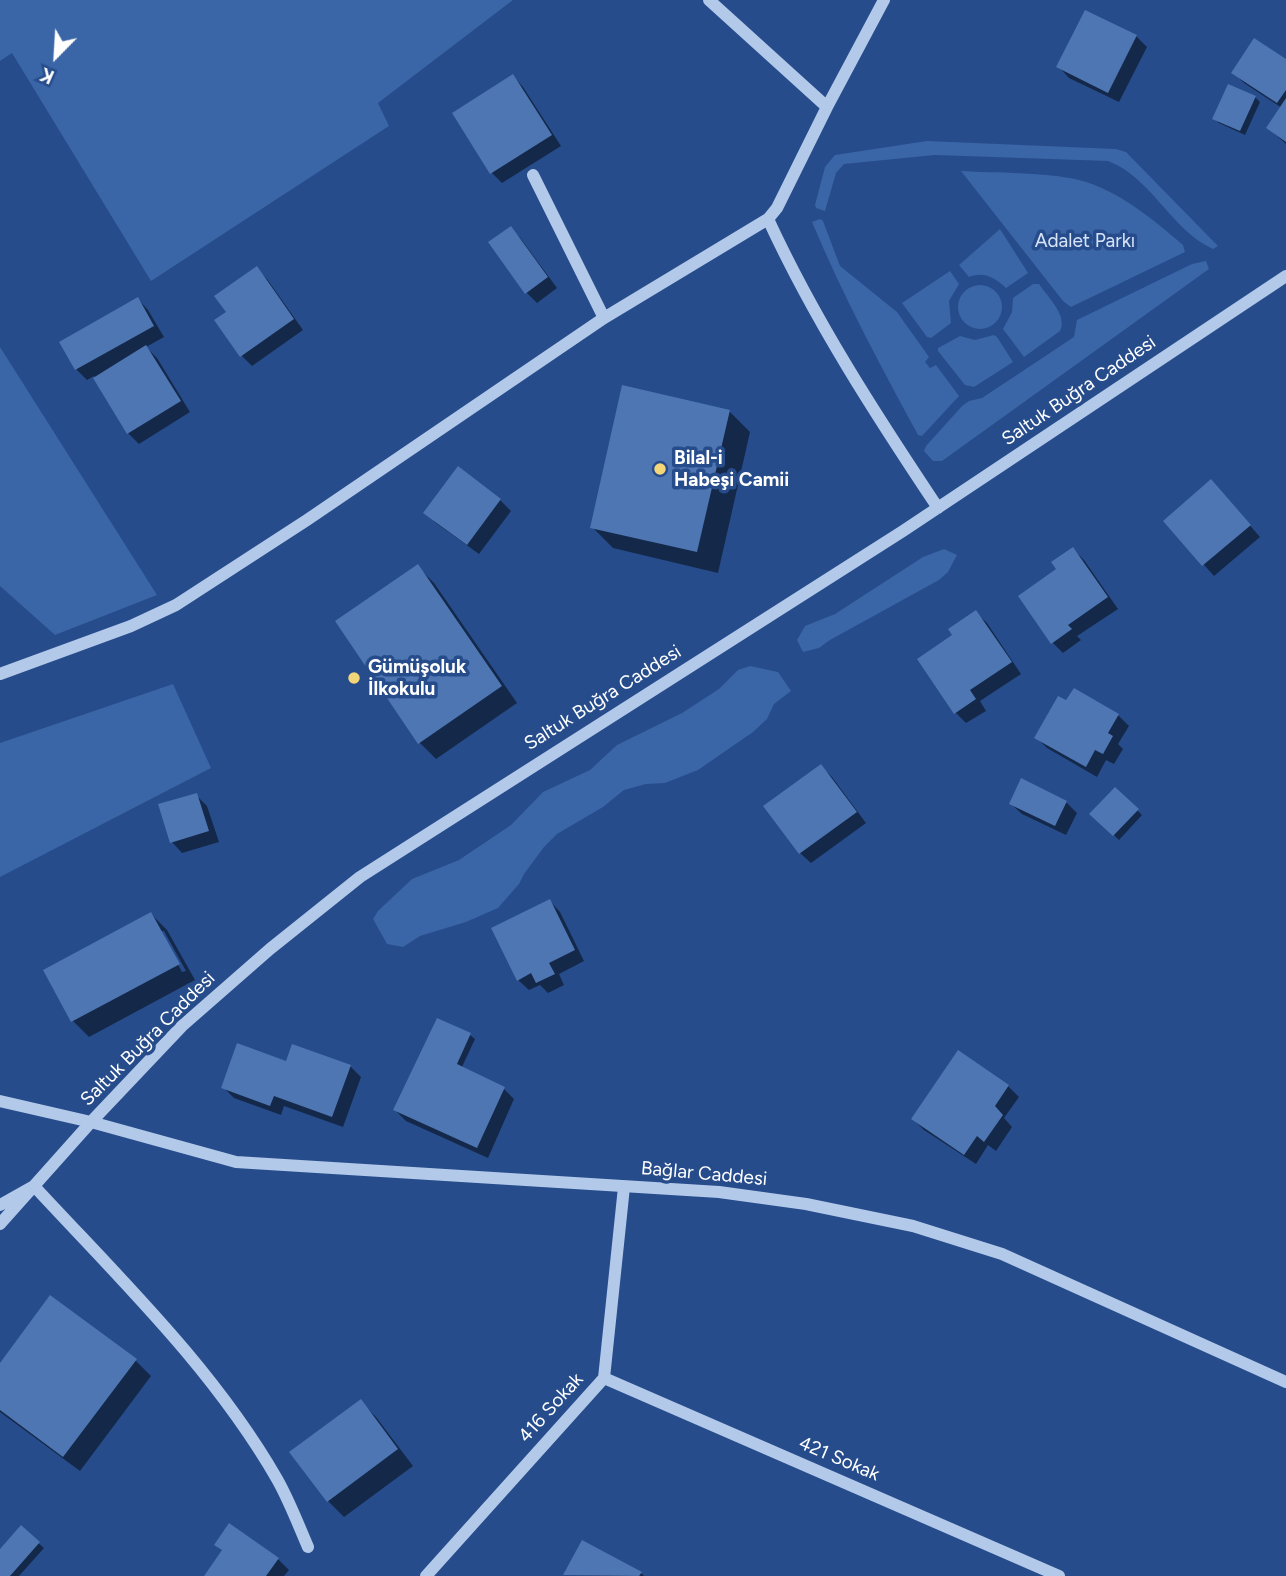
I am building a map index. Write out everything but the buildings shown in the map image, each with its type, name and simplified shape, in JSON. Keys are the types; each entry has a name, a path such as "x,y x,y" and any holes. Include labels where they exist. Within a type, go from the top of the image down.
{"street":[{"path":"709,0 827,107"},
{"path":"0,674 131,626 176,605 307,520 604,318 768,219 777,208 884,0"},
{"path":"533,175 604,318"},
{"path":"768,219 791,268 838,353 938,508"},
{"name":"Saltuk Buğra Caddesi","path":"0,1224 90,1122 182,1026 270,949 360,877 938,508 1286,276"},
{"name":"Bağlar Caddesi","path":"0,1101 90,1122 236,1162 719,1192 806,1204 913,1226 1002,1254 1286,1382"},
{"path":"0,1205 33,1186 176,1339 229,1404 279,1482 308,1547"},
{"name":"416 Sokak","path":"426,1576 604,1378 624,1187"},
{"name":"421 Sokak","path":"604,1378 1059,1576"}],"green space":[{"path":"0,0 513,0 378,103 389,126 151,281 12,53 0,61"},
{"path":"927,141 1116,149 1126,152 1218,246 1213,249 1198,240 1137,179 1108,161 935,155 844,164 836,173 825,211 816,208 825,167 835,155"},
{"name":"Adalet Parkı","path":"961,171 1052,176 1093,185 1121,198 1147,216 1183,245 1185,252 1071,307 1063,301"},
{"path":"820,219 840,266 897,312 929,357 925,362 930,368 936,365 959,396 922,436 918,435 836,277 812,222"},
{"path":"1000,229 1028,273 1006,288 989,276 969,277 959,265"},
{"path":"1206,261 1209,269 942,461 933,461 924,451 962,406 982,398 1074,337 1077,320 1192,264"},
{"path":"950,271 959,284 949,301 951,323 931,338 927,337 902,303"},
{"path":"1033,284 1039,284 1052,301 1062,325 1060,331 1024,357 1003,329 1012,312 1013,298"},
{"path":"980,285 995,292 1002,307 995,322 980,329 965,322 958,307 965,292"},
{"path":"994,335 1013,362 974,387 965,385 938,351 938,348 960,336 975,340"},
{"path":"0,347 157,595 55,635 0,586"},
{"path":"944,549 957,555 948,572 939,580 819,648 803,652 797,640 805,626 835,614 923,557"},
{"path":"750,666 778,672 791,691 774,704 767,719 753,732 698,770 665,783 646,784 624,790 603,807 557,834 498,908 466,922 420,936 403,947 387,944 373,919 412,879 459,860 511,825 543,792 590,770 617,745 682,713 719,689 738,670"},
{"path":"173,684 211,768 0,877 0,743"}],"place":[{"name":"Bilal-i Habeşi Camii","path":"660,469"},
{"name":"Gümüşoluk İlkokulu","path":"354,678"}]}
